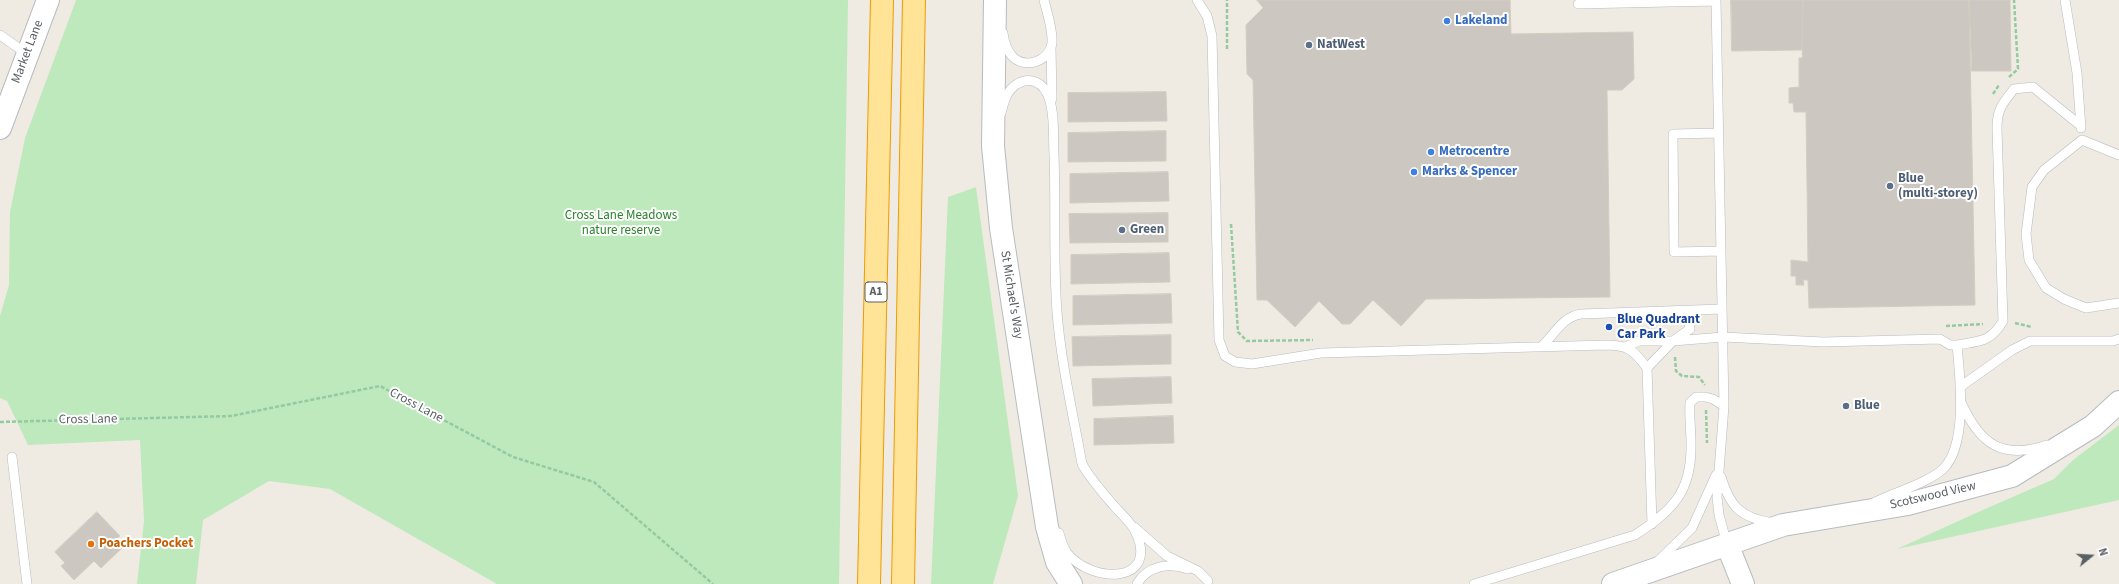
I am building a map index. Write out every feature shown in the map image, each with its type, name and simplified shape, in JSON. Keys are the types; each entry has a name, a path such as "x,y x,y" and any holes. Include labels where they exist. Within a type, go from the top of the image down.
{"highway":[{"name":"A1","path":"869,584 882,0"},
{"path":"903,584 914,0"}],"street":[{"name":"Market Lane","path":"0,128 48,0"},
{"name":"St Michael's Way","path":"995,0 993,146 1001,228 1051,545 1057,562 1071,584"},
{"name":"Scotswood View","path":"1727,544 1783,525 1908,504 2012,476 2093,426 2119,402"},
{"path":"1613,584 1727,544 1743,584"}],"lane":[{"path":"1000,0 1003,35 1006,47 1012,56 1020,62 1037,62 1043,58 1050,47"},
{"path":"1044,0 1051,32 1050,47 1057,312 1082,464 1092,481 1130,524 1167,556 1198,571 1209,582"},
{"path":"1197,0 1207,16 1212,36 1219,340 1224,356 1235,362 1252,364 1321,353 1542,346 1605,345 1625,347 1637,354 1647,368 1652,524"},
{"path":"1578,4 1716,0 1724,406 1717,497 1719,515 1727,544"},
{"path":"2064,0 2077,73 2082,140"},
{"path":"0,35 27,54"},
{"path":"993,146 1006,97 1008,92 1016,85 1032,80 1044,87 1049,97 1052,111"},
{"path":"1625,347 1639,341 1674,341 1723,337 1822,342 1940,339 1950,345 1982,341 1996,334 2003,321 1997,114 2003,103 2014,89 2033,87 2081,126"},
{"path":"1719,133 1673,134 1674,252 1721,251"},
{"path":"2082,140 2119,155"},
{"path":"2082,140 2044,170 2032,187 2026,234 2029,260 2046,288 2064,299 2086,308 2119,303"},
{"path":"1542,346 1554,335 1564,321 1572,316 1581,314 1722,309"},
{"path":"1647,368 1674,341 1690,329 1688,317 1681,311"},
{"path":"1960,387 2012,350 2030,340 2113,341 2119,339"},
{"path":"1852,513 1925,480 1944,468 1954,450 1962,404 1957,345"},
{"path":"1474,584 1635,535 1652,524 1664,515 1676,502 1685,487 1690,460 1690,403 1696,397 1706,397 1724,406"},
{"path":"1962,404 1978,433 1990,444 2008,451 2027,451 2078,435"},
{"path":"12,457 27,584"},
{"path":"1719,470 1726,495 1734,507 1746,516 1783,525"},
{"path":"1644,573 1692,528 1719,470"},
{"path":"1039,471 1067,553 1088,574 1099,579 1118,580 1127,576 1135,568 1139,561 1141,551 1136,533 1130,524"},
{"path":"1137,584 1149,571 1158,567 1171,566 1180,566 1190,570 1209,582"}],"path":[{"path":"1227,0 1227,55"},
{"path":"1231,221 1238,332 1247,341 1318,340"},
{"path":"1939,327 1983,324 1989,318 2036,328"},
{"name":"Cross Lane","path":"0,422 231,416 380,386 513,457 594,482 713,584"}],"green space":[{"name":"Cross Lane Meadows nature reserve","path":"76,0 848,0 839,584 497,584 330,489 269,481 203,520 196,584 137,584 144,521 140,440 28,445 7,401 0,398 0,316 9,285 10,212 25,138"},
{"path":"976,187 1018,496 993,584 931,584 948,197"},
{"path":"2119,425 2119,500 1897,549 2054,479 2073,460"}],"building":[{"name":"Metrocentre","path":"1257,0 1510,0 1511,34 1633,32 1634,79 1622,90 1607,90 1610,297 1426,299 1401,326 1373,300 1350,324 1342,324 1319,301 1295,327 1267,300 1257,300 1253,80 1247,74 1246,25 1263,8"},
{"path":"1731,0 1803,0 1802,50 1732,51"},
{"name":"Blue (multi-storey)","path":"1803,0 1969,0 1975,305 1809,308 1808,280 1803,280 1804,285 1796,285 1796,276 1791,276 1791,260 1808,262 1806,112 1794,112 1793,103 1789,103 1789,88 1799,87 1799,58 1802,58"},
{"path":"1969,0 2010,0 2011,71 1972,71"},
{"path":"1166,92 1167,121 1068,122 1068,93"},
{"path":"1166,131 1166,161 1068,162 1068,133"},
{"path":"1168,172 1169,201 1070,203 1070,174"},
{"path":"1168,213 1168,242 1070,243 1069,214"},
{"path":"1169,253 1170,282 1071,284 1071,255"},
{"path":"1171,294 1172,323 1073,325 1073,296"},
{"path":"1171,335 1171,364 1073,366 1072,337"},
{"path":"1171,377 1172,403 1093,406 1092,379"},
{"path":"1173,416 1174,443 1094,445 1094,419"},
{"name":"Poachers Pocket","path":"97,512 120,536 115,540 122,548 101,568 94,561 74,580 61,566 65,563 55,552"}],"place":[{"name":"Lakeland","path":"1447,21"},
{"name":"NatWest","path":"1309,45"},
{"name":"Metrocentre","path":"1431,152"},
{"name":"Marks & Spencer","path":"1414,172"},
{"name":"Blue (multi-storey)","path":"1890,186"},
{"name":"Green","path":"1122,230"},
{"name":"Blue Quadrant Car Park","path":"1609,327"},
{"name":"Blue","path":"1846,406"},
{"name":"Poachers Pocket","path":"91,544"}]}
